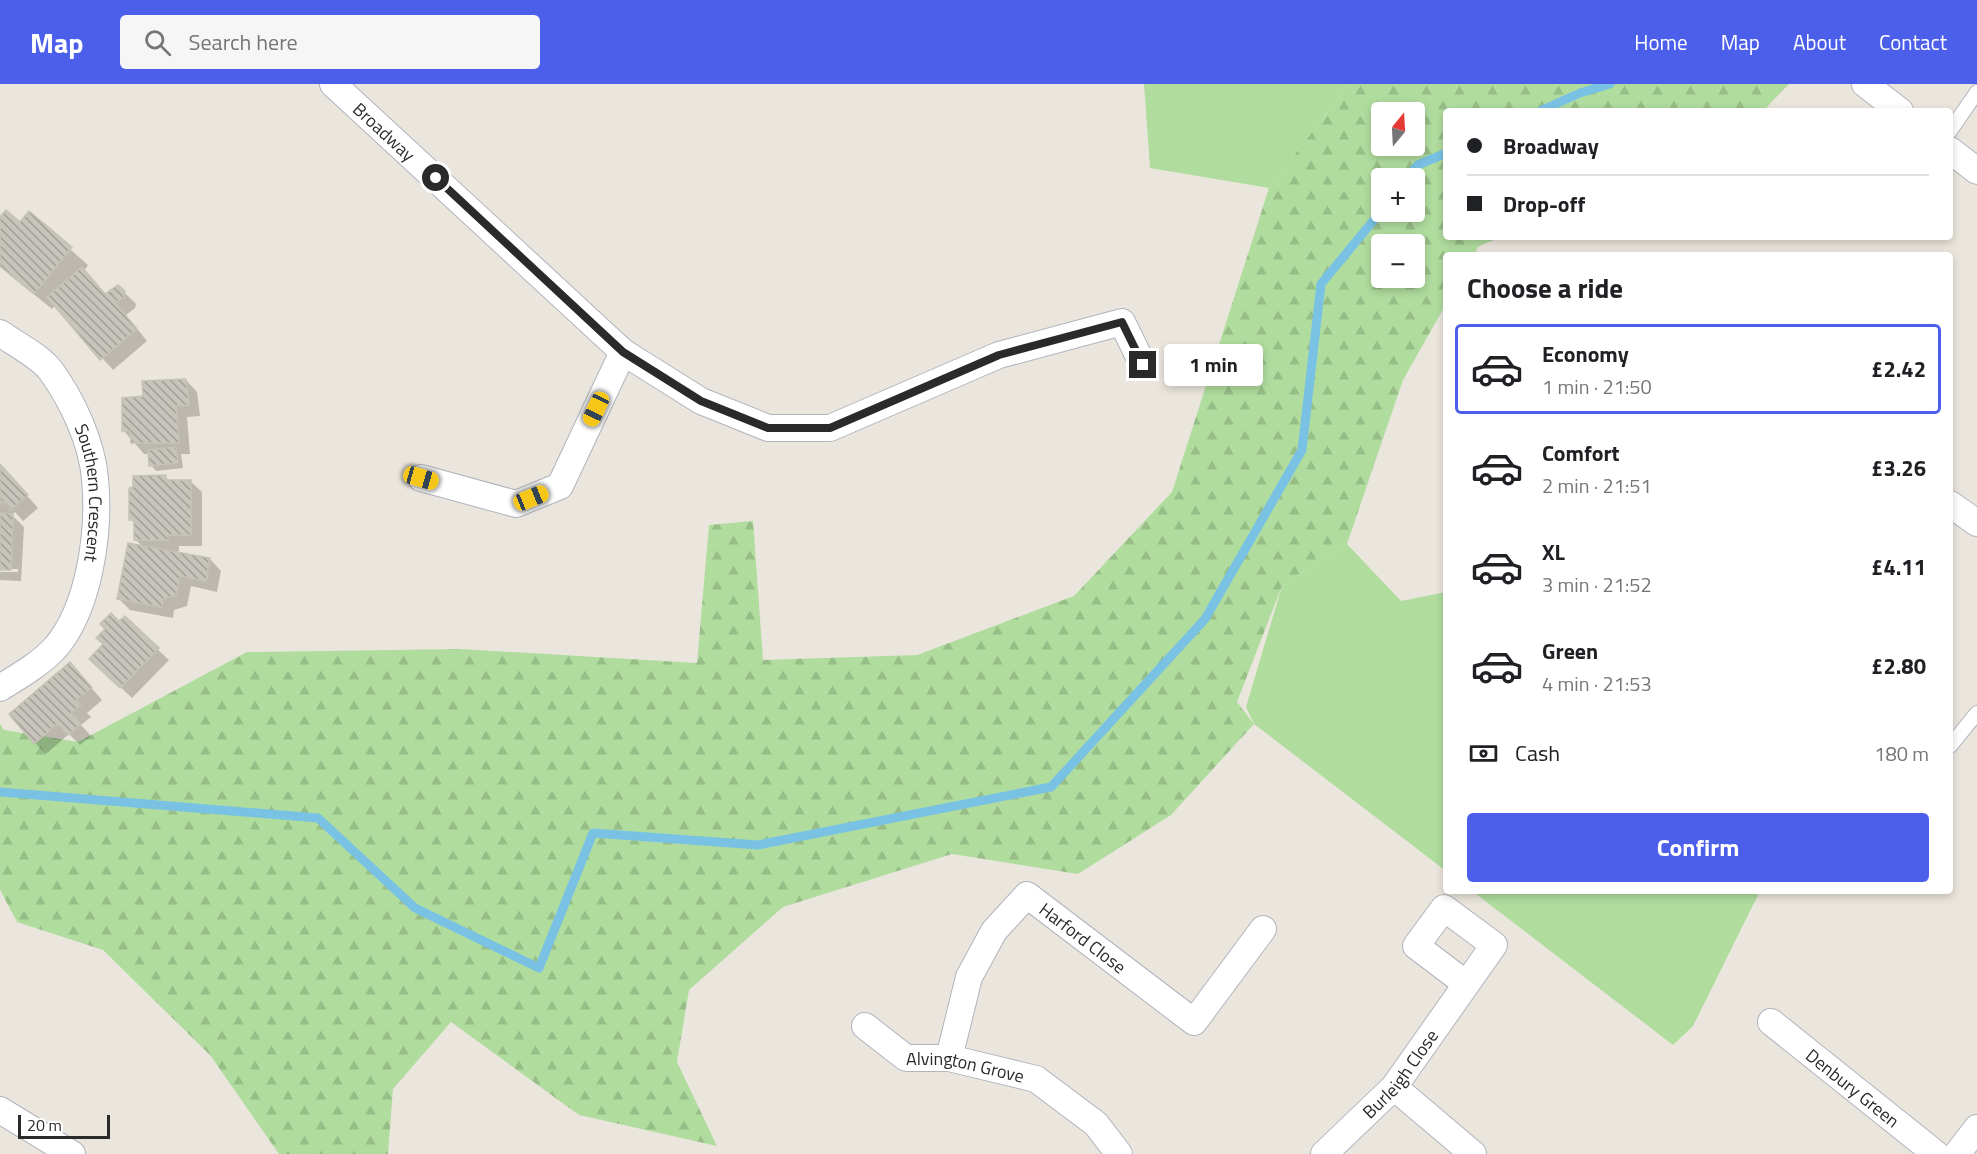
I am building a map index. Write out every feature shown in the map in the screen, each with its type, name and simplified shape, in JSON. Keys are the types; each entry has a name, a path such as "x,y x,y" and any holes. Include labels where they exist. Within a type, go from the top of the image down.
{"street":[{"name":"Broadway","path":"333,84 623,352 701,401 768,428 830,428 999,355 1122,322 1143,365"},
{"path":"1865,84 1896,108"},
{"path":"1953,152 1977,171"},
{"name":"Southern Crescent","path":"0,333 49,369 78,414 95,478 95,522 89,571 79,608 56,647 28,671 0,688"},
{"path":"421,478 516,504 560,486 623,352"},
{"path":"1953,506 1977,522"},
{"name":"Harford Close","path":"949,1058 969,977 994,932 1027,895 1194,1022 1263,929"},
{"name":"Burleigh Close","path":"1324,1154 1394,1087 1465,983"},
{"name":"Denbury Green","path":"1771,1022 1936,1154"},
{"name":"Alvington Grove","path":"865,1026 906,1058 949,1058 1036,1079 1096,1124 1119,1154"},
{"path":"1394,1087 1473,1154"},
{"path":"0,1110 72,1154"},
{"path":"1957,1154 1977,1128"}],"lane":[{"path":"1953,127 1977,92"},
{"path":"1953,742 1977,713"}],"green space":[{"path":"1144,84 1349,84 1269,188 1150,168"},
{"path":"1349,84 1789,84 1766,108 1443,108 1443,240 1493,240 1478,247 1476,252 1443,252 1443,309 1403,380 1347,544 1282,586 1237,702 1254,724 1171,815 1078,874 952,854 783,907 689,990 677,1062 717,1146 579,1115 451,1022 393,1089 388,1154 279,1154 210,1055 103,950 17,922 0,890 0,724 4,730 78,742 247,652 460,649 697,663 709,525 753,521 763,660 917,655 1074,596 1172,492 1269,188"},
{"path":"1347,544 1401,601 1443,593 1443,869 1254,724 1246,707 1282,586"},
{"path":"1476,894 1759,894 1693,1026 1673,1045"}],"building":[{"path":"6,210 20,222 29,211 72,247 34,294 0,266 0,217"},
{"path":"82,267 105,294 118,285 125,291 124,297 115,303 137,329 100,360 47,297"},
{"path":"186,379 189,405 176,406 179,443 131,443 130,431 122,431 122,398 143,396 142,381"},
{"path":"176,447 178,463 149,466 148,450"},
{"path":"0,464 28,495 11,510 3,501 0,504"},
{"path":"166,475 166,480 191,480 191,535 168,535 168,540 134,540 134,520 129,520 129,488 133,487 133,476"},
{"path":"0,513 13,514 11,570 0,570"},
{"path":"128,543 210,558 206,581 180,576 176,595 163,599 162,607 117,599"},
{"path":"111,613 119,621 125,616 159,648 120,688 89,659 103,644 96,638 105,629 100,624"},
{"path":"70,662 92,688 76,700 81,705 71,713 81,724 68,735 58,723 34,744 9,714"}],"waterway":[{"path":"1547,108 1580,93 1610,84"},
{"path":"1415,168 1443,154"},
{"path":"0,792 318,818 415,908 539,968 593,833 758,845 1051,787 1205,619 1302,450 1321,284 1372,222"}],"route":[{"path":"436,178 623,352 701,401 768,428 830,428 999,355 1122,322 1143,365"}]}
